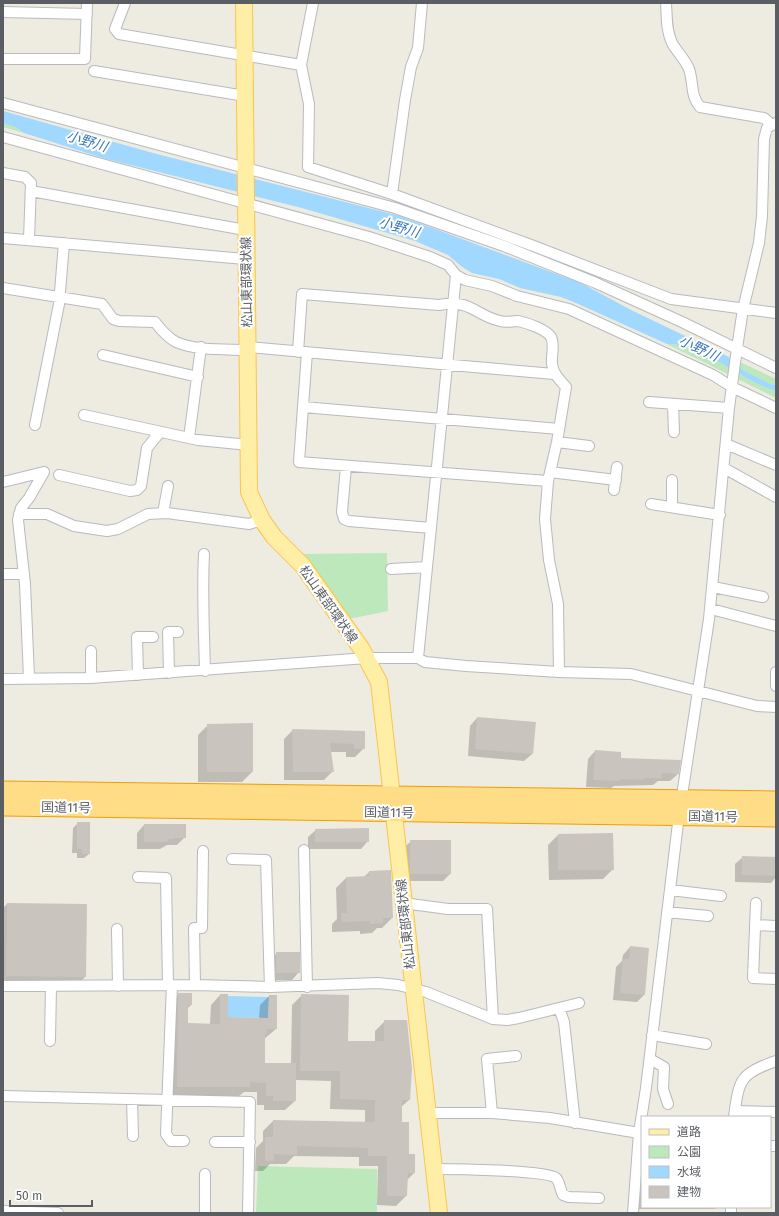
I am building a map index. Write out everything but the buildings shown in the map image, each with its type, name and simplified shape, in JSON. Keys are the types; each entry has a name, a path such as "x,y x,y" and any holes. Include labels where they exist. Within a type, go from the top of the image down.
{"highway":[{"name":"国道11号","path":"3,791 392,804"},
{"name":"国道11号","path":"680,808 776,801"},
{"name":"国道11号","path":"3,806 392,804 680,808 776,817"}],"main road":[{"name":"松山東部環状線","path":"244,3 249,492 262,520 274,536 303,566 367,658 379,682 439,1213"}],"street":[{"path":"3,59 85,59 87,3"},
{"path":"126,3 115,29 119,34 301,65"},
{"path":"312,3 301,65 309,104 308,167 392,194 531,245 671,299 776,313"},
{"path":"392,194 405,100 411,67 418,48 422,3"},
{"path":"632,1213 638,1133 650,1058 680,808 700,691 711,608 729,408 736,351 743,309 760,229 764,139 767,128 774,124 764,118 700,107 693,99 691,75 687,64 672,43 667,29 666,3"},
{"path":"3,12 87,14"},
{"path":"94,71 245,96"},
{"path":"3,103 395,208 504,246 596,283 736,351 776,368"},
{"path":"3,137 112,168 246,201 369,237 430,257 448,265 456,275 465,280 492,286 517,296 570,309 714,375 776,408"},
{"path":"3,174 20,175 29,179 31,191 29,240"},
{"path":"31,191 246,230"},
{"path":"3,238 246,259"},
{"path":"35,425 60,297 64,243"},
{"path":"418,658 456,275"},
{"path":"3,288 102,304 113,319 119,321 155,322 162,332 176,342 201,347 248,348 302,352 554,374"},
{"path":"559,672 558,604 549,560 545,519 549,476 557,442 566,387 554,374 552,365 553,343 551,337 546,333 519,321 500,321 462,304 453,303 439,305 302,294 303,407 299,462 436,474 549,476 616,480"},
{"path":"189,438 201,347"},
{"path":"102,356 198,377"},
{"path":"649,402 729,408"},
{"path":"673,404 674,432"},
{"path":"303,407 559,429"},
{"path":"84,415 189,438 249,445"},
{"path":"59,475 130,491 137,490 141,486 147,448 160,432"},
{"path":"557,442 589,446"},
{"path":"726,444 776,465"},
{"path":"346,466 342,512 344,519 349,521 431,528"},
{"path":"614,490 617,467"},
{"path":"724,468 776,498"},
{"path":"3,482 44,472 29,498 21,508 19,514 18,532 22,574 25,584 29,678"},
{"path":"672,480 672,507"},
{"path":"163,513 168,486"},
{"path":"651,504 720,515"},
{"path":"19,514 47,514 74,526 107,531 118,529 148,514 163,513 249,524 262,520"},
{"path":"204,554 202,597 204,607 205,671"},
{"path":"391,569 427,567"},
{"path":"3,574 22,574"},
{"path":"713,587 762,597"},
{"path":"711,608 776,626"},
{"path":"169,673 168,632 178,632"},
{"path":"138,675 137,637 153,637"},
{"path":"91,651 91,678"},
{"path":"3,679 91,678 205,671 367,658 418,658 425,662 559,672 631,674 757,706 776,707"},
{"path":"776,672 776,686"},
{"path":"304,850 307,987"},
{"path":"195,985 194,928 202,928 203,851"},
{"path":"232,859 266,860 270,987"},
{"path":"138,877 166,878 170,985 166,1134 170,1140 184,1140"},
{"path":"670,890 721,896"},
{"path":"403,903 448,908 487,909 493,1019"},
{"path":"756,903 753,978 776,979"},
{"path":"667,912 708,916"},
{"path":"755,925 776,926"},
{"path":"117,929 118,986"},
{"path":"3,986 195,985 307,987 378,983 398,984 413,988 493,1019 519,1018 579,1003"},
{"path":"50,1041 51,986"},
{"path":"559,1008 564,1022 575,1123"},
{"path":"652,1035 706,1044"},
{"path":"492,1113 487,1059 516,1056"},
{"path":"650,1058 664,1067 663,1089 668,1104"},
{"path":"776,1061 758,1068 746,1075 740,1083 735,1114 776,1112"},
{"path":"3,1096 250,1102 248,1213"},
{"path":"132,1099 132,1136"},
{"path":"427,1113 492,1113 550,1118 638,1133"},
{"path":"215,1142 250,1142"},
{"path":"434,1169 481,1169 491,1172 519,1172 549,1176 555,1178 559,1183 562,1195 569,1197 599,1198"},
{"path":"205,1174 205,1213"},
{"path":"3,1211 58,1213"}],"green space":[{"path":"3,123 15,127 24,133 3,127"},
{"path":"667,344 681,345 708,355 762,386 776,391 776,398"},
{"path":"727,356 776,379 776,385 769,384 756,378 743,370"},
{"path":"387,553 388,611 349,619 300,554"},
{"path":"258,1166 377,1169 377,1213 256,1213"}],"water":[{"name":"小野川","path":"3,111 153,153 400,216 581,283 631,310 727,356 743,370 770,384 776,385 776,391 762,386 695,350 681,345 667,344 561,297 520,288 499,279 472,273 448,255 415,241 302,208 103,158 24,133 15,127 3,123"},
{"path":"228,996 269,997 268,1018 228,1017"}]}
